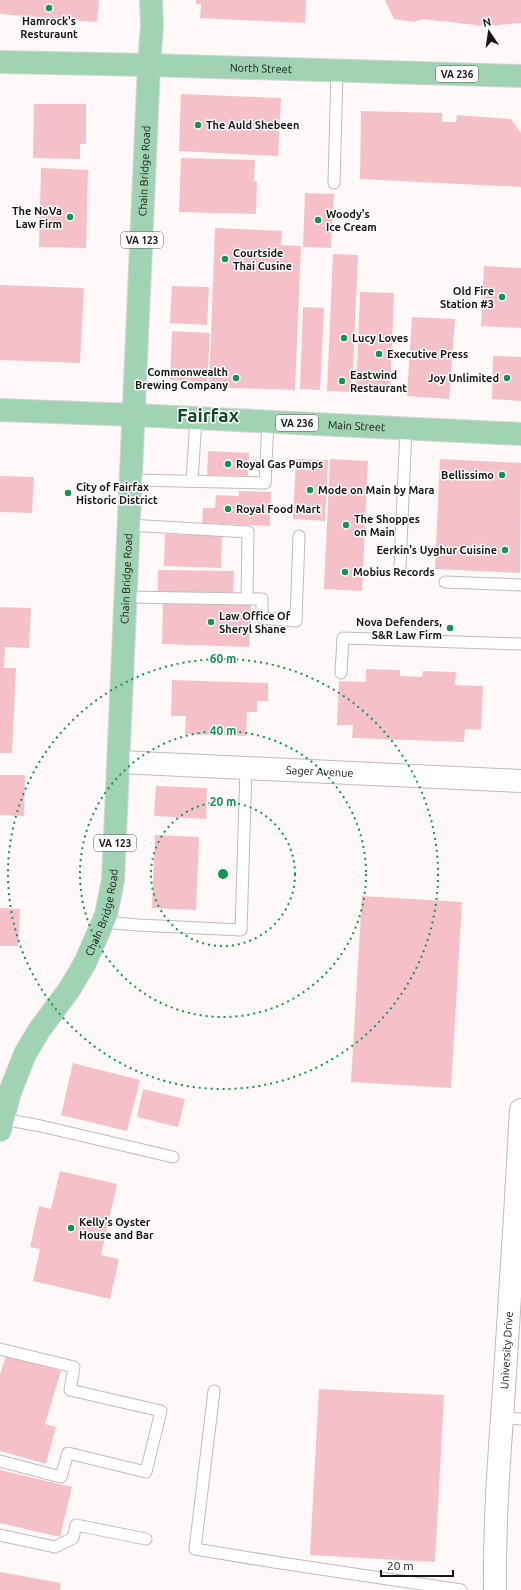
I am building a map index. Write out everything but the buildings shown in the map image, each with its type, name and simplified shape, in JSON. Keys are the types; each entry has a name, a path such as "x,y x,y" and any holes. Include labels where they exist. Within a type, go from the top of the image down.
{"main road":[{"name":"Chain Bridge Road","path":"2,1125 10,1092 25,1054 40,1029 69,990 85,963 106,915 113,880 120,762 129,525 152,25 151,0"},
{"name":"North Street","path":"0,62 521,76"},
{"name":"Main Street","path":"0,410 521,434"}],"street":[{"name":"Sager Avenue","path":"120,762 521,780"},
{"name":"University Drive","path":"495,1590 494,1539 511,1418 521,1120"}],"lane":[{"path":"334,183 337,71"},
{"path":"192,481 196,418"},
{"path":"132,480 265,483 268,422"},
{"path":"400,567 406,428"},
{"path":"129,525 248,532 247,599"},
{"path":"126,597 262,600 262,618 296,621 299,536"},
{"path":"445,582 521,585"},
{"path":"341,673 343,638 521,644"},
{"path":"103,922 241,930 246,768"},
{"path":"2,1125 41,1126 173,1157"},
{"path":"0,1349 74,1367 70,1390 161,1411 146,1472 68,1453 62,1477 0,1461"},
{"path":"214,1391 195,1549 461,1590"},
{"path":"0,1535 55,1547 73,1538 76,1525 146,1539"}],"place":[{"name":"Hamrock's Resturaunt","path":"49,8"},
{"name":"The Auld Shebeen","path":"198,125"},
{"name":"The NoVa Law Firm","path":"70,217"},
{"name":"Woody's Ice Cream","path":"318,220"},
{"name":"Courtside Thai Cusine","path":"225,259"},
{"name":"Old Fire Station #3","path":"502,297"},
{"name":"Lucy Loves","path":"344,338"},
{"name":"Executive Press","path":"379,354"},
{"name":"Commonwealth Brewing Company","path":"236,378"},
{"name":"Joy Unlimited","path":"507,378"},
{"name":"Eastwind Restaurant","path":"342,381"},
{"name":"Royal Gas Pumps","path":"228,464"},
{"name":"Bellissimo","path":"502,475"},
{"name":"Mode on Main by Mara","path":"310,490"},
{"name":"City of Fairfax Historic District","path":"68,493"},
{"name":"Royal Food Mart","path":"228,509"},
{"name":"The Shoppes on Main","path":"346,525"},
{"name":"Eerkin's Uyghur Cuisine","path":"505,550"},
{"name":"Mobius Records","path":"345,572"},
{"name":"Law Office Of Sheryl Shane","path":"211,622"},
{"name":"Nova Defenders, S&R Law Firm","path":"450,628"},
{"name":"Kelly's Oyster House and Bar","path":"71,1228"}],"district":[{"name":"Fairfax","path":"208,415"}]}
